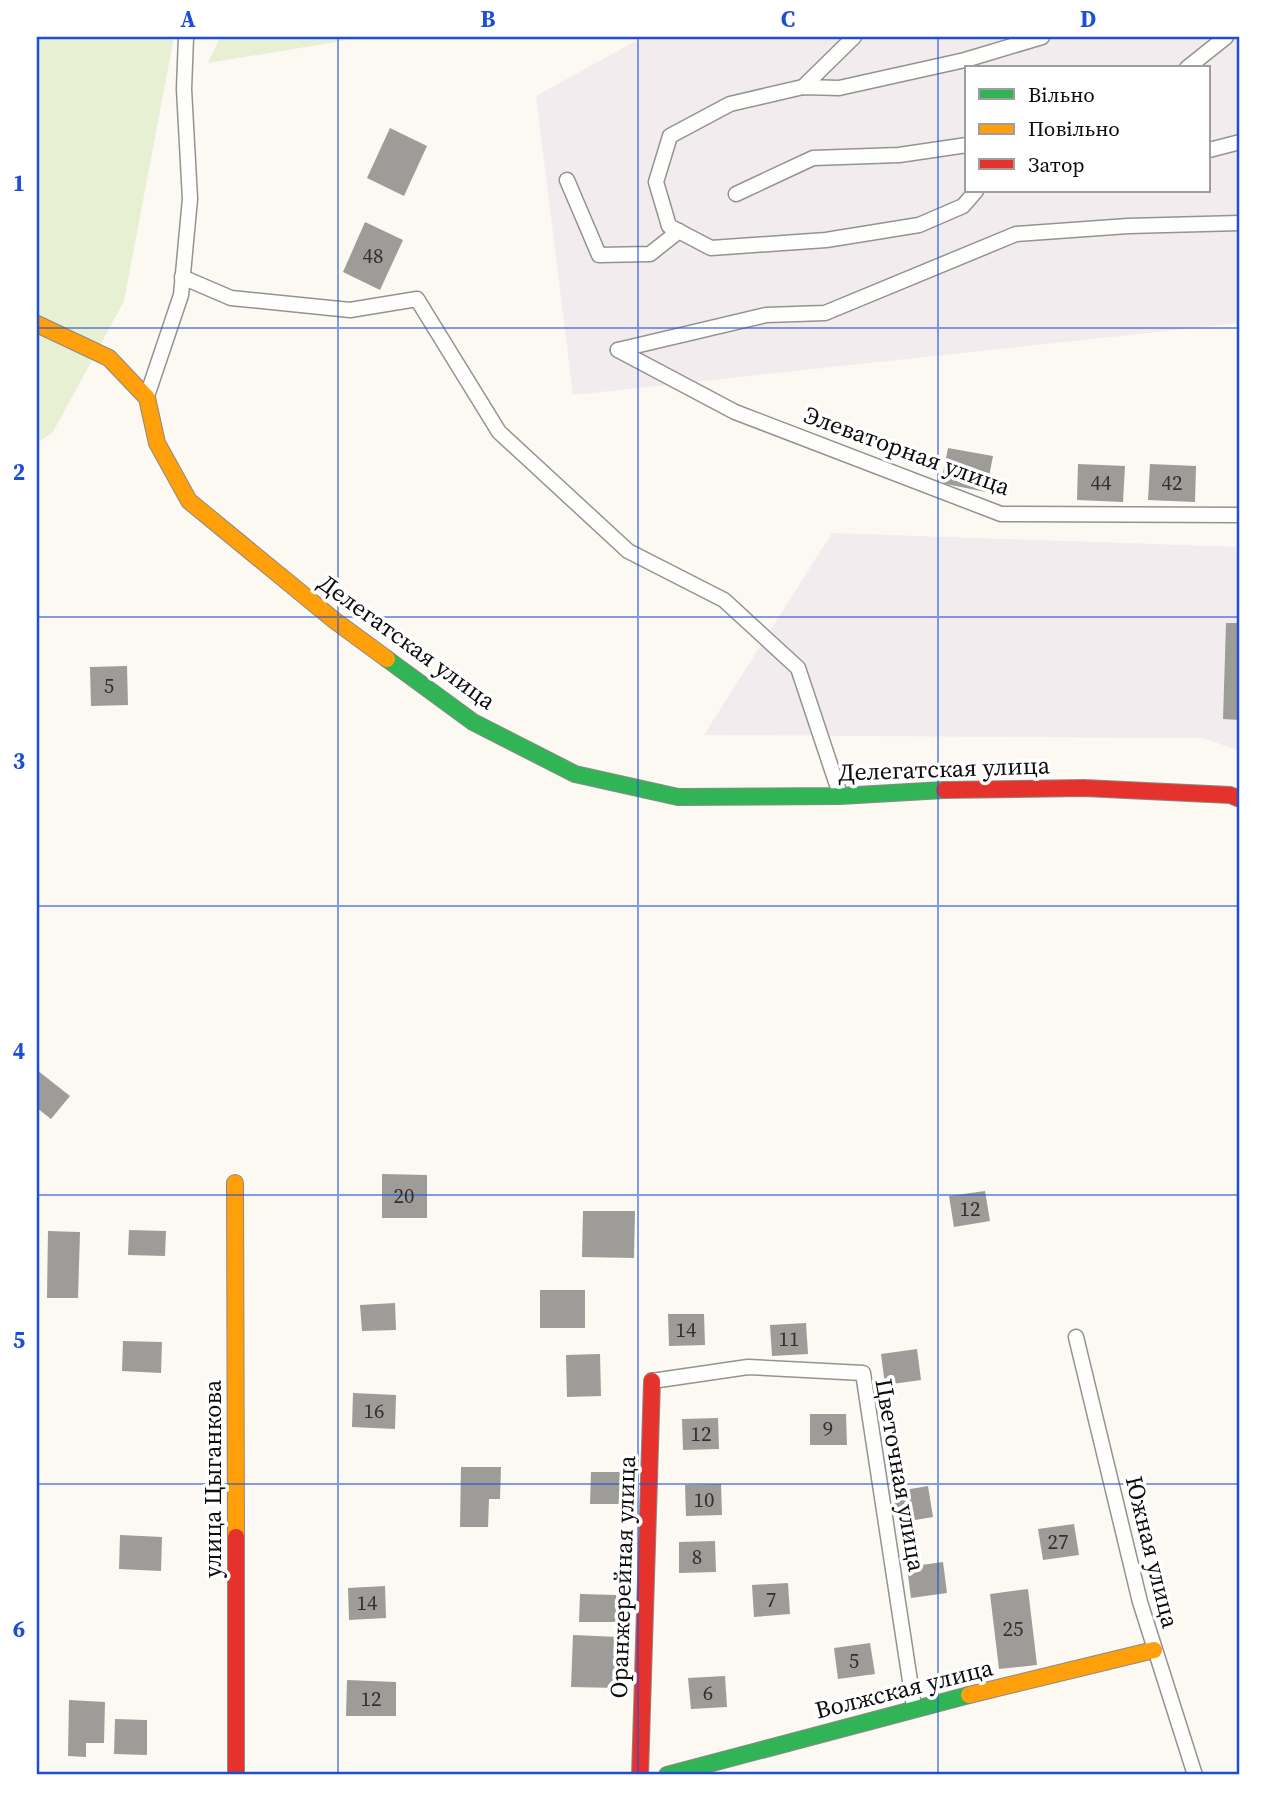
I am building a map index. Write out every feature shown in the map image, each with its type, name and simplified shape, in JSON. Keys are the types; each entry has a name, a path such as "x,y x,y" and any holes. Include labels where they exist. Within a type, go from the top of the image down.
{"street":[{"name":"Делегатская улица","path":"37,324 109,358 146,398 157,443 189,501 334,620 473,722 575,774 678,797 840,796 973,788 1084,788 1230,795 1240,799"},
{"name":"улица Цыганкова","path":"235,1183 236,1775"},
{"name":"Оранжерейная улица","path":"640,1775 652,1381"},
{"name":"Волжская улица","path":"667,1775 914,1708 1154,1650"}],"lane":[{"path":"146,398 181,295 190,199 184,89 186,37"},
{"path":"803,87 855,37"},
{"path":"975,192 963,206 919,225 826,240 711,248 669,226 656,182 670,136 730,104 803,87 839,88 965,60 1042,37"},
{"path":"1190,66 1226,37"},
{"path":"1210,150 1240,142"},
{"path":"736,194 813,158 900,155 965,145"},
{"path":"567,180 599,255 650,254 679,231"},
{"name":"Элеваторная улица","path":"1240,223 1128,226 1016,234 825,313 766,315 618,350 735,412 1001,514 1240,515"},
{"path":"182,277 230,299 350,310 417,299 499,432 628,551 724,600 798,668 840,796"},
{"name":"Южная улица","path":"1076,1337 1140,1602 1195,1775"},
{"name":"Цветочная улица","path":"652,1381 748,1367 863,1373 914,1708"}],"shaded area":[{"path":"643,37 1240,37 1240,323 573,395 536,96"},
{"path":"832,533 1240,547 1240,751 1203,738 704,735"}],"green space":[{"path":"37,37 174,37 124,301 53,432 37,443"},
{"path":"220,37 365,37 208,63"}],"building":[{"path":"390,128 427,146 404,196 367,178"},
{"path":"365,222 403,240 380,290 343,272"},
{"path":"948,448 993,456 986,492 941,483"},
{"path":"1078,464 1125,466 1123,502 1077,500"},
{"path":"1150,464 1196,466 1195,502 1148,500"},
{"path":"1226,623 1240,623 1240,720 1223,719"},
{"path":"127,666 128,705 91,706 90,667"},
{"path":"37,1070 70,1096 51,1119 37,1108"},
{"path":"382,1174 427,1175 427,1218 382,1218"},
{"path":"985,1191 990,1221 954,1227 949,1196"},
{"path":"583,1211 635,1211 634,1258 582,1257"},
{"path":"129,1230 166,1231 165,1256 128,1255"},
{"path":"48,1231 80,1232 78,1298 47,1298"},
{"path":"540,1290 585,1290 585,1328 540,1328"},
{"path":"395,1303 396,1330 362,1331 360,1305"},
{"path":"668,1314 704,1314 705,1345 669,1346"},
{"path":"806,1323 808,1354 772,1356 770,1325"},
{"path":"123,1341 162,1342 161,1373 122,1371"},
{"path":"917,1349 921,1380 885,1385 881,1354"},
{"path":"600,1354 601,1396 567,1397 566,1355"},
{"path":"353,1393 396,1395 395,1429 352,1427"},
{"path":"810,1414 846,1414 847,1445 810,1445"},
{"path":"718,1418 719,1449 683,1450 682,1419"},
{"path":"461,1467 501,1467 500,1499 489,1499 488,1527 460,1527"},
{"path":"591,1472 625,1472 625,1504 590,1504"},
{"path":"721,1484 722,1515 686,1516 685,1485"},
{"path":"928,1486 933,1517 897,1523 893,1492"},
{"path":"1074,1524 1079,1555 1043,1560 1038,1529"},
{"path":"120,1535 162,1537 161,1571 119,1569"},
{"path":"715,1541 716,1572 679,1573 679,1542"},
{"path":"943,1562 947,1593 911,1598 907,1567"},
{"path":"788,1583 790,1614 754,1617 752,1585"},
{"path":"385,1586 386,1618 349,1620 348,1588"},
{"path":"1028,1589 1037,1665 999,1669 990,1594"},
{"path":"580,1594 616,1595 616,1622 579,1622"},
{"path":"573,1635 619,1637 618,1688 571,1687"},
{"path":"870,1643 875,1674 838,1679 834,1648"},
{"path":"725,1676 727,1707 691,1709 688,1678"},
{"path":"347,1680 396,1682 396,1716 346,1716"},
{"path":"69,1700 105,1702 104,1743 86,1743 86,1757 68,1756"},
{"path":"115,1719 147,1720 147,1755 114,1754"}],"traffic: fast":[{"path":"387,659 473,722 575,774 678,797 840,796 944,790"},
{"path":"667,1775 969,1695"}],"traffic: slow":[{"path":"37,324 109,358 147,398 157,443 189,501 334,620 387,659"},
{"path":"235,1183 236,1537"},
{"path":"969,1695 1154,1650"}],"traffic: jam":[{"path":"944,790 1084,788 1230,795 1240,799"},
{"path":"640,1775 652,1381"},
{"path":"236,1537 236,1775"}]}
